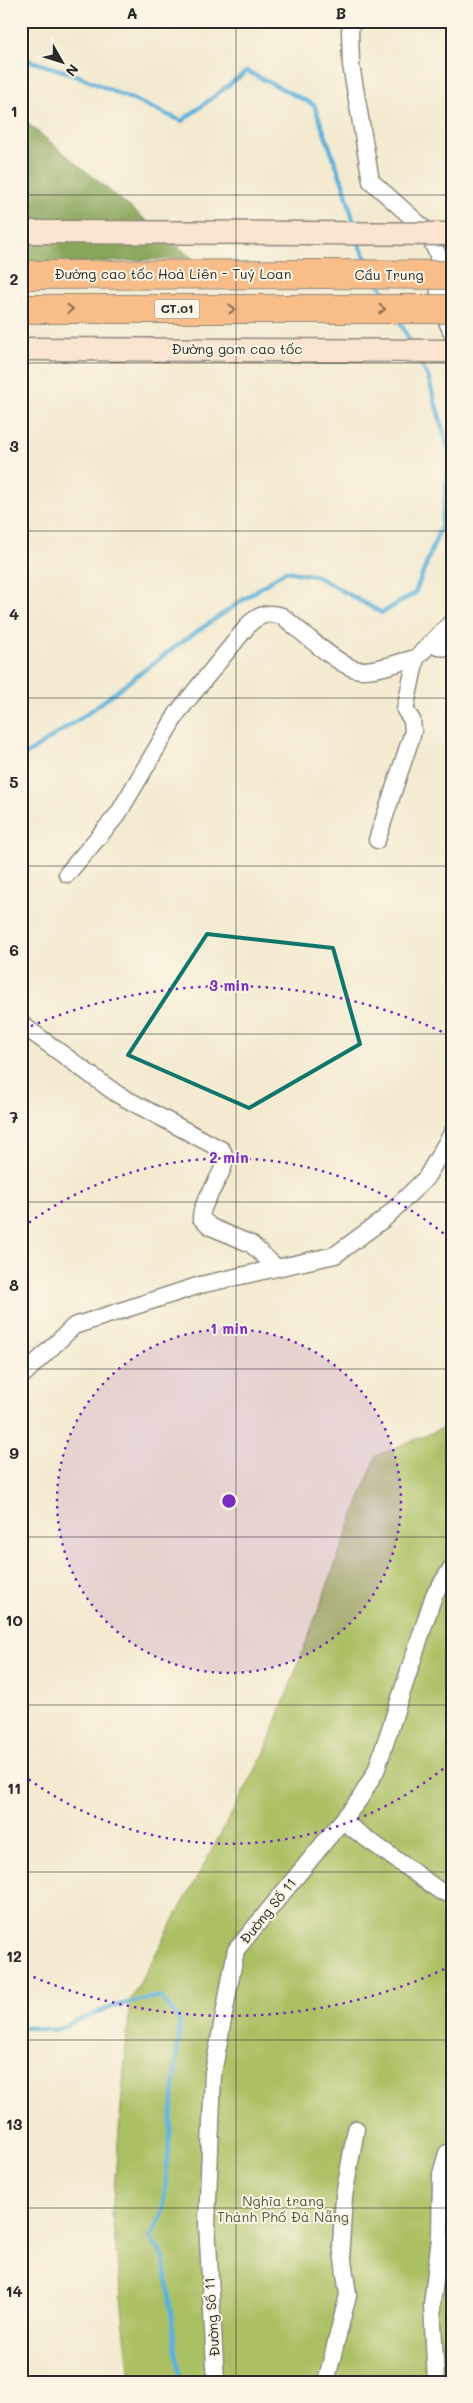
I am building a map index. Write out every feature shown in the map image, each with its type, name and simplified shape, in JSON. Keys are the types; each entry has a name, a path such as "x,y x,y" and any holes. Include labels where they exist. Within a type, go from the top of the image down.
{"highway":[{"name":"Đường cao tốc Hoà Liên - Tuý Loan","path":"21,274 326,274"},
{"name":"Cầu Trung","path":"326,274 452,275"},
{"name":"CT.01","path":"21,309 452,309"}],"main road":[{"path":"21,232 452,234"},
{"name":"Đường gom cao tốc","path":"21,349 452,351"}],"street":[{"path":"353,21 350,30 351,64 371,181 427,231 438,255 439,302 452,333"},
{"path":"67,874 118,814 191,694 250,623 259,616 270,612 282,616 342,663 358,670 368,670 416,658 452,622"},
{"path":"377,840 413,732 412,720 405,710 416,658"},
{"path":"21,1024 117,1094 222,1150 225,1154 225,1164 202,1209 202,1218 211,1227 251,1244 277,1268"},
{"path":"21,1377 74,1326 200,1285 335,1255 384,1219 426,1178 452,1132"},
{"name":"Đường Số 11","path":"216,2382 208,2224 214,2073 236,1950 359,1800 376,1771 434,1595 452,1567"},
{"path":"342,1821 440,1891 452,1894"},
{"path":"326,2382 348,2295 341,2245 344,2196 356,2129"},
{"path":"436,2382 432,2305 440,2238 441,2174 448,2153"}],"highlighted area":[{"path":"207,934 333,948 360,1044 249,1108 128,1055"}],"green space":[{"path":"21,118 192,258 21,266"},
{"name":"Nghĩa trang Thành Phố Đà Nẵng","path":"452,1424 452,2382 130,2382 112,2213 130,2001 265,1752 376,1456"}],"waterway":[{"path":"21,58 76,75 182,121 247,71 314,105 345,189 355,228"},
{"path":"357,240 369,265"},
{"path":"380,285 388,300"},
{"path":"398,318 411,344"},
{"path":"21,758 88,713 176,646 285,571 316,576 382,613 415,593 441,526 450,454 428,377 418,358"},
{"path":"21,2027 54,2030 114,2006 160,1996 180,2021 163,2213 150,2238 164,2258 180,2382"}]}
